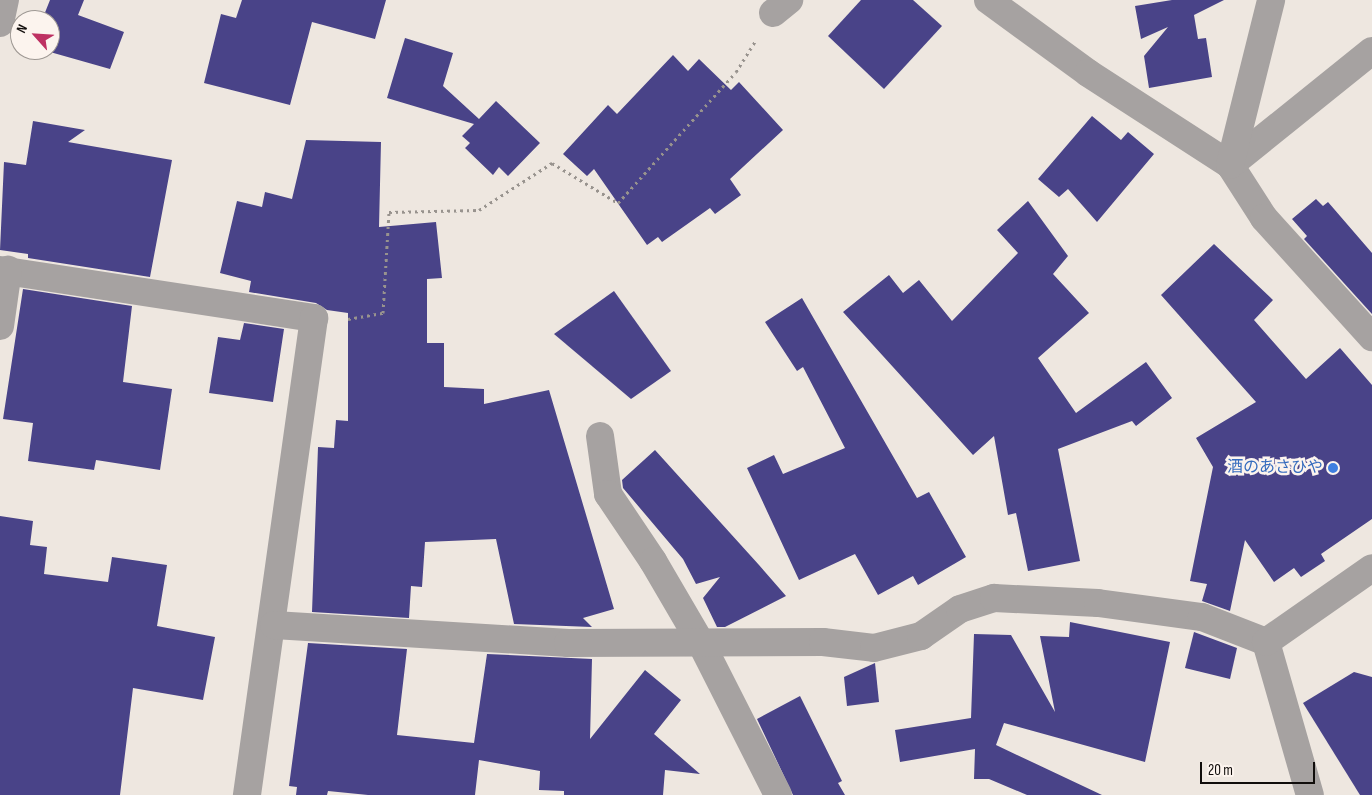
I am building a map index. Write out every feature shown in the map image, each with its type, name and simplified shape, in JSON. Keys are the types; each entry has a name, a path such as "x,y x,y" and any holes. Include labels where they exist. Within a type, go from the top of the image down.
{"street":[{"path":"0,23 5,0"},
{"path":"988,0 1088,73 1230,164 1264,218 1372,338"},
{"path":"1230,164 1271,0"},
{"path":"1230,164 1372,50"},
{"path":"0,326 4,270 314,318 274,625 247,795"},
{"path":"600,436 608,494 653,561 701,643 778,795"},
{"path":"1266,642 1372,568"},
{"path":"274,625 449,638 701,643 824,642 874,648 921,636 960,609 994,598 1098,603 1202,617 1266,642"},
{"path":"1266,642 1310,795"}],"path":[{"path":"313,324 383,313 389,212 479,210 552,163 618,203 736,72 780,4"}],"building":[{"path":"50,0 84,0 78,15 124,32 110,69 60,55 60,10 46,10"},
{"path":"242,0 386,0 375,39 312,22 290,105 204,83 221,14 236,18"},
{"path":"861,0 913,0 942,26 884,89 828,36"},
{"path":"1172,0 1224,0 1194,15 1198,39 1206,38 1212,77 1149,88 1144,56 1168,27 1141,39 1135,6"},
{"path":"405,38 453,53 443,86 479,119 496,101 540,143 508,176 499,167 493,175 465,148 470,143 462,136 474,124 387,98"},
{"path":"673,55 688,71 699,59 731,90 739,82 783,130 730,179 741,195 715,214 710,208 662,242 658,237 647,245 594,169 587,176 563,154 608,105 617,114"},
{"path":"1092,116 1121,140 1128,132 1154,154 1097,222 1068,189 1059,197 1038,179"},
{"path":"33,121 85,130 68,142 172,160 150,277 28,258 28,254 0,250 4,162 26,165"},
{"path":"306,140 381,142 379,227 436,222 442,278 427,279 427,343 444,343 444,387 484,389 484,404 549,390 614,609 583,618 592,627 514,624 496,539 425,542 422,587 411,586 409,618 312,612 318,447 334,448 336,420 348,421 348,313 327,310 316,303 249,292 251,281 220,273 237,201 262,207 265,192 292,199"},
{"path":"1316,199 1323,206 1328,202 1372,253 1372,314 1304,239 1307,236 1292,219"},
{"path":"1028,201 1068,256 1053,274 1089,313 1038,358 1076,413 1146,362 1172,398 1136,426 1132,421 1058,449 1080,561 1028,571 1016,513 1008,515 994,436 973,455 843,312 889,275 903,293 919,280 952,321 1018,253 997,230"},
{"path":"1214,244 1273,300 1254,320 1306,379 1340,348 1372,385 1372,519 1321,554 1325,561 1301,577 1294,568 1274,582 1245,540 1230,611 1202,601 1207,584 1190,581 1213,467 1196,438 1256,402 1161,295"},
{"path":"23,289 132,306 123,382 172,389 160,470 96,460 94,470 28,461 33,423 3,419"},
{"path":"614,291 671,371 631,399 554,334"},
{"path":"802,298 917,498 929,492 966,557 918,585 913,576 878,595 855,554 799,580 747,468 774,455 783,474 845,448 803,367 797,371 765,322"},
{"path":"244,323 284,329 273,402 209,393 218,337 240,340"},
{"path":"655,450 786,596 725,627 717,627 703,598 720,577 696,584 683,559 623,488 622,480"},
{"path":"0,516 33,521 30,545 47,547 44,574 108,582 112,557 167,565 157,626 215,637 203,700 133,688 120,795 0,795"},
{"path":"1070,622 1170,642 1145,762 1004,723 996,745 1102,795 1027,795 989,779 974,779 975,749 900,762 895,730 971,718 974,634 1011,635 1055,712 1040,636 1069,637"},
{"path":"1194,632 1237,648 1230,679 1185,668"},
{"path":"308,643 407,649 397,735 474,743 487,654 592,659 590,739 645,670 681,700 654,734 700,774 665,770 663,795 564,795 564,791 539,790 540,771 479,760 475,795 368,795 328,791 327,795 296,795 297,787 289,786"},
{"path":"875,663 879,702 847,706 844,677"},
{"path":"1354,672 1372,677 1372,795 1360,795 1303,703"},
{"path":"800,696 842,781 838,783 845,795 793,795 757,719"}],"place":[{"name":"酒のあさひや","path":"1333,468"}]}
